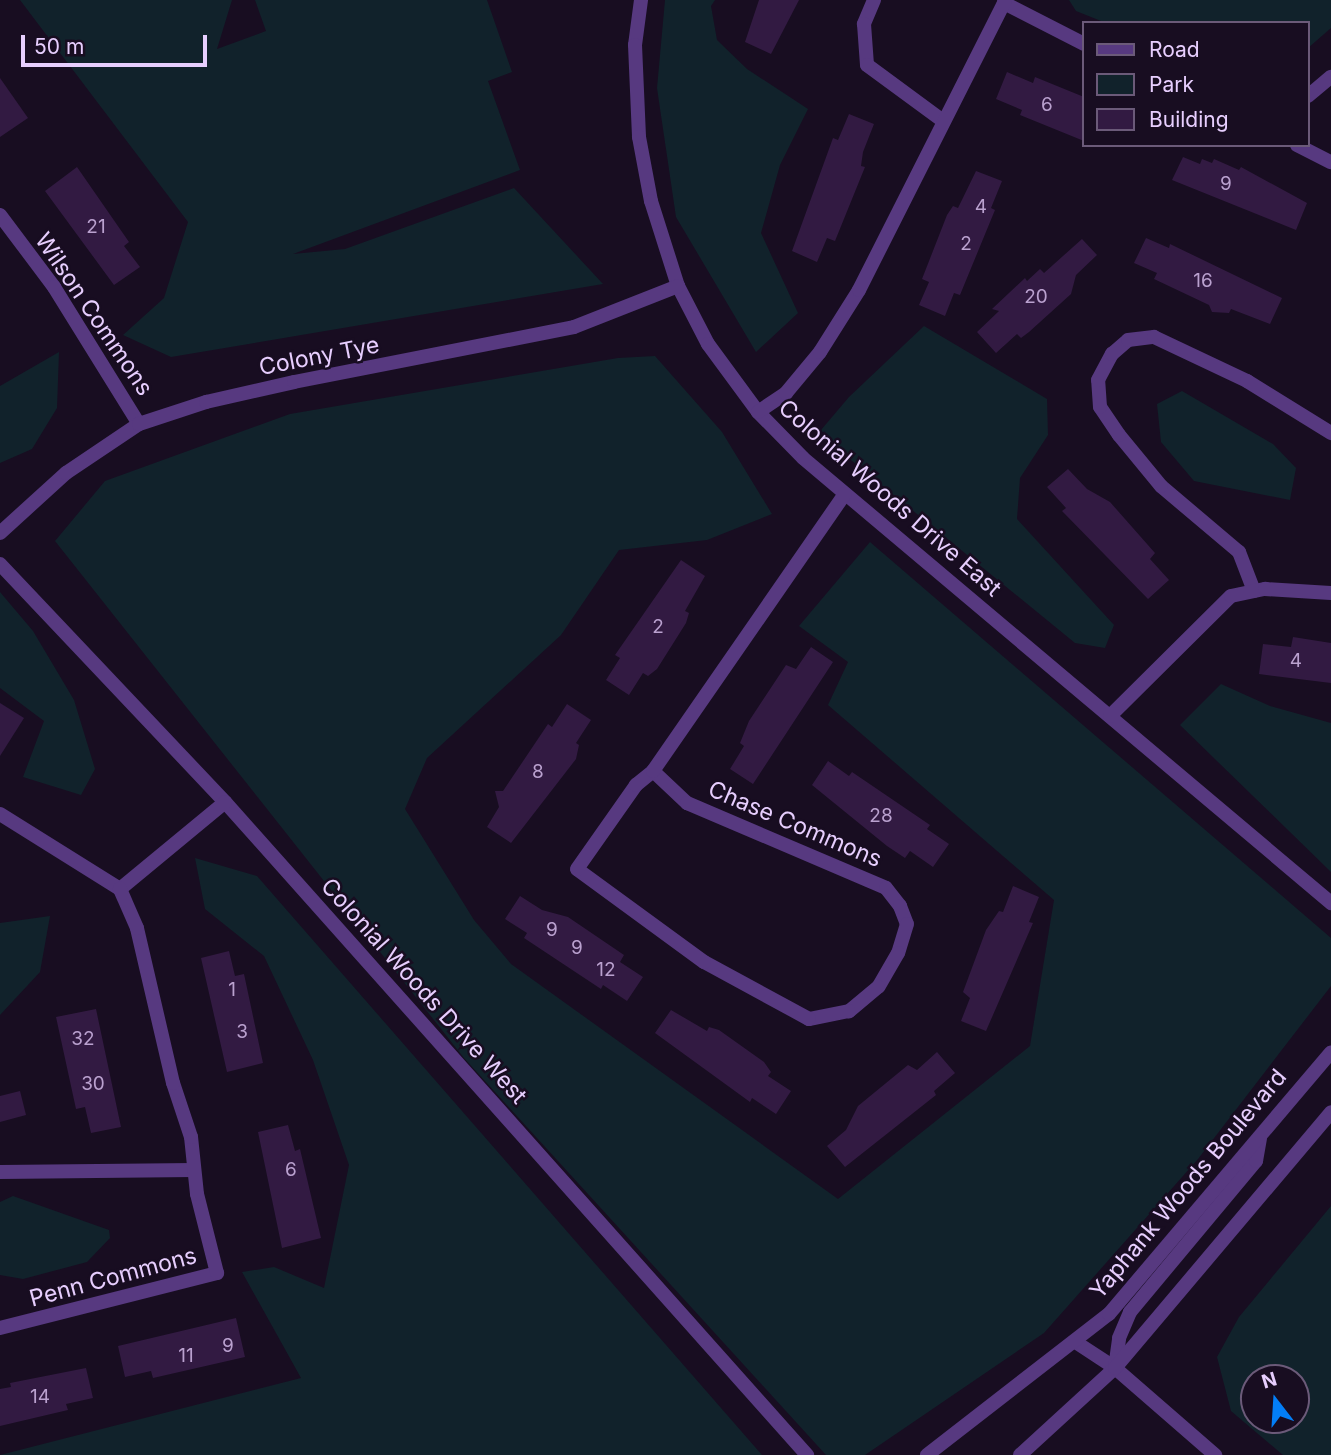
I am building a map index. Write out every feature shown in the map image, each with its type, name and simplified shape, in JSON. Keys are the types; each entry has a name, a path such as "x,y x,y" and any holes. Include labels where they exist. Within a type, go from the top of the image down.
{"street":[{"name":"Colonial Woods Drive East","path":"641,0 635,45 639,137 651,201 678,286 708,344 758,412 845,494 1331,902"},
{"path":"874,0 864,24 867,65 942,120"},
{"path":"758,412 786,393 820,352 859,290 942,120 1005,2 1082,43"},
{"path":"1310,94 1331,77"},
{"path":"1301,147 1331,162"},
{"name":"Wilson Commons","path":"0,215 5,233 54,287 139,424"},
{"name":"Colony Tye","path":"0,533 65,473 139,424 294,382 574,327 678,286"},
{"path":"1254,591 1239,552 1161,486 1119,435 1100,407 1098,380 1112,354 1128,340 1154,337 1247,381 1331,433"},
{"name":"Chase Commons","path":"653,771 687,803 886,888 907,924 898,953 878,988 849,1010 809,1019 704,962 578,869 636,785 653,771 845,494"},
{"name":"Colonial Woods Drive West","path":"0,564 225,802 807,1455"},
{"path":"1110,716 1231,596 1254,591 1331,593"},
{"path":"0,814 120,889 225,802"},
{"name":"Penn Commons","path":"0,1328 216,1273 194,1170 191,1137 173,1083 137,928 120,889"},
{"name":"Yaphank Woods Boulevard","path":"927,1455 1077,1343 1109,1314 1331,1052"},
{"path":"1020,1455 1115,1368 1331,1112"},
{"path":"1115,1368 1119,1338 1130,1312 1256,1161 1260,1138"},
{"path":"0,1172 194,1170"},
{"path":"1077,1343 1115,1368 1215,1455"}],"green space":[{"path":"20,0 232,0 217,49 266,31 255,0 487,0 512,72 488,81 520,170 293,254 345,249 514,188 603,284 171,357 123,335 164,298 188,222"},
{"path":"665,0 715,0 711,6 717,40 747,69 808,109 780,165 761,233 798,313 756,352 676,217 657,88"},
{"path":"1069,0 1331,0 1331,28 1310,46 1310,21 1101,21 1076,11"},
{"path":"924,326 1047,399 1048,435 1020,478 1017,519 1114,625 1105,648 1075,643 835,447 821,430 849,397"},
{"path":"59,352 57,408 32,449 0,463 0,386"},
{"path":"655,356 722,432 772,514 707,540 619,550 561,635 427,758 405,809 474,920 511,964 838,1199 1030,1046 1054,900 828,705 848,662 799,626 870,542 1331,938 1331,986 1198,1159 1044,1333 865,1455 826,1455 464,1058 55,541 105,481 290,414 618,358"},
{"path":"1182,391 1273,444 1296,468 1290,500 1194,481 1161,442 1157,404"},
{"path":"0,592 33,631 74,700 95,769 81,795 23,777 44,721 0,688"},
{"path":"1221,684 1270,706 1331,723 1331,872 1180,725"},
{"path":"195,858 257,876 762,1455 0,1455 301,1378 242,1272 274,1267 324,1288 349,1165 313,1060 264,956 205,909"},
{"path":"50,916 40,972 0,1015 0,923"},
{"path":"13,1196 109,1230 110,1238 87,1262 23,1279 0,1275 0,1202"},
{"path":"1331,1206 1331,1455 1283,1455 1258,1434 1310,1434 1310,1364 1240,1364 1240,1419 1231,1411 1217,1357 1239,1317"}],"building":[{"path":"759,0 799,0 771,54 745,42"},
{"path":"1007,72 1033,83 1035,77 1082,96 1082,140 1020,115 1022,110 996,99"},
{"path":"0,78 28,118 0,137"},
{"path":"849,114 874,124 863,152 861,166 865,167 835,241 827,238 817,262 792,251 833,138 838,140"},
{"path":"1183,157 1200,164 1202,159 1212,163 1214,159 1239,170 1241,167 1307,203 1296,230 1172,180"},
{"path":"77,167 129,242 124,246 140,267 114,285 45,191"},
{"path":"976,171 1002,181 991,208 995,210 960,295 954,293 945,316 919,305 929,282 922,279 947,215 953,206 958,208"},
{"path":"1146,238 1169,248 1170,244 1282,298 1270,324 1231,309 1229,313 1212,312 1209,305 1154,279 1157,273 1134,263"},
{"path":"1082,239 1097,255 1076,275 1071,294 1029,332 1021,338 1017,334 996,353 977,332 999,311 992,309 1025,278 1027,281 1040,269 1044,273"},
{"path":"1068,469 1087,489 1110,502 1155,553 1150,559 1169,580 1148,599 1062,511 1066,508 1047,487"},
{"path":"681,560 705,576 685,611 689,613 686,623 657,669 648,676 643,673 629,695 606,680 620,658 615,655"},
{"path":"1293,637 1331,643 1331,683 1259,674 1263,644 1291,647"},
{"path":"811,647 833,662 753,784 730,769 744,746 740,743 749,721 786,665 796,669"},
{"path":"0,703 24,718 0,756"},
{"path":"567,704 591,720 576,743 579,745 576,759 511,843 487,827 499,807 495,791 503,791 548,724 552,727"},
{"path":"828,761 849,776 852,772 930,825 927,829 949,844 933,867 910,851 905,858 887,846 812,785"},
{"path":"1013,886 1039,897 1029,922 1033,923 986,1031 961,1021 970,998 963,992 986,930 999,911 1003,912"},
{"path":"520,896 542,910 568,917 624,955 620,962 643,977 627,1001 603,985 601,989 524,938 527,933 505,919"},
{"path":"229,951 235,976 244,974 263,1063 227,1072 201,958"},
{"path":"96,1009 121,1127 91,1133 85,1107 76,1109 56,1017"},
{"path":"671,1010 707,1031 709,1027 719,1030 764,1062 771,1072 768,1076 791,1091 776,1114 752,1098 750,1102 655,1033"},
{"path":"937,1052 955,1073 934,1091 936,1095 845,1167 827,1146 846,1130 858,1106 908,1065 917,1070"},
{"path":"20,1091 26,1115 0,1122 0,1096"},
{"path":"288,1125 295,1151 300,1149 321,1238 282,1248 258,1132"},
{"path":"236,1318 245,1357 153,1378 151,1371 125,1377 118,1346"},
{"path":"86,1368 93,1398 66,1404 68,1410 0,1426 0,1389 11,1387 10,1383"}]}
